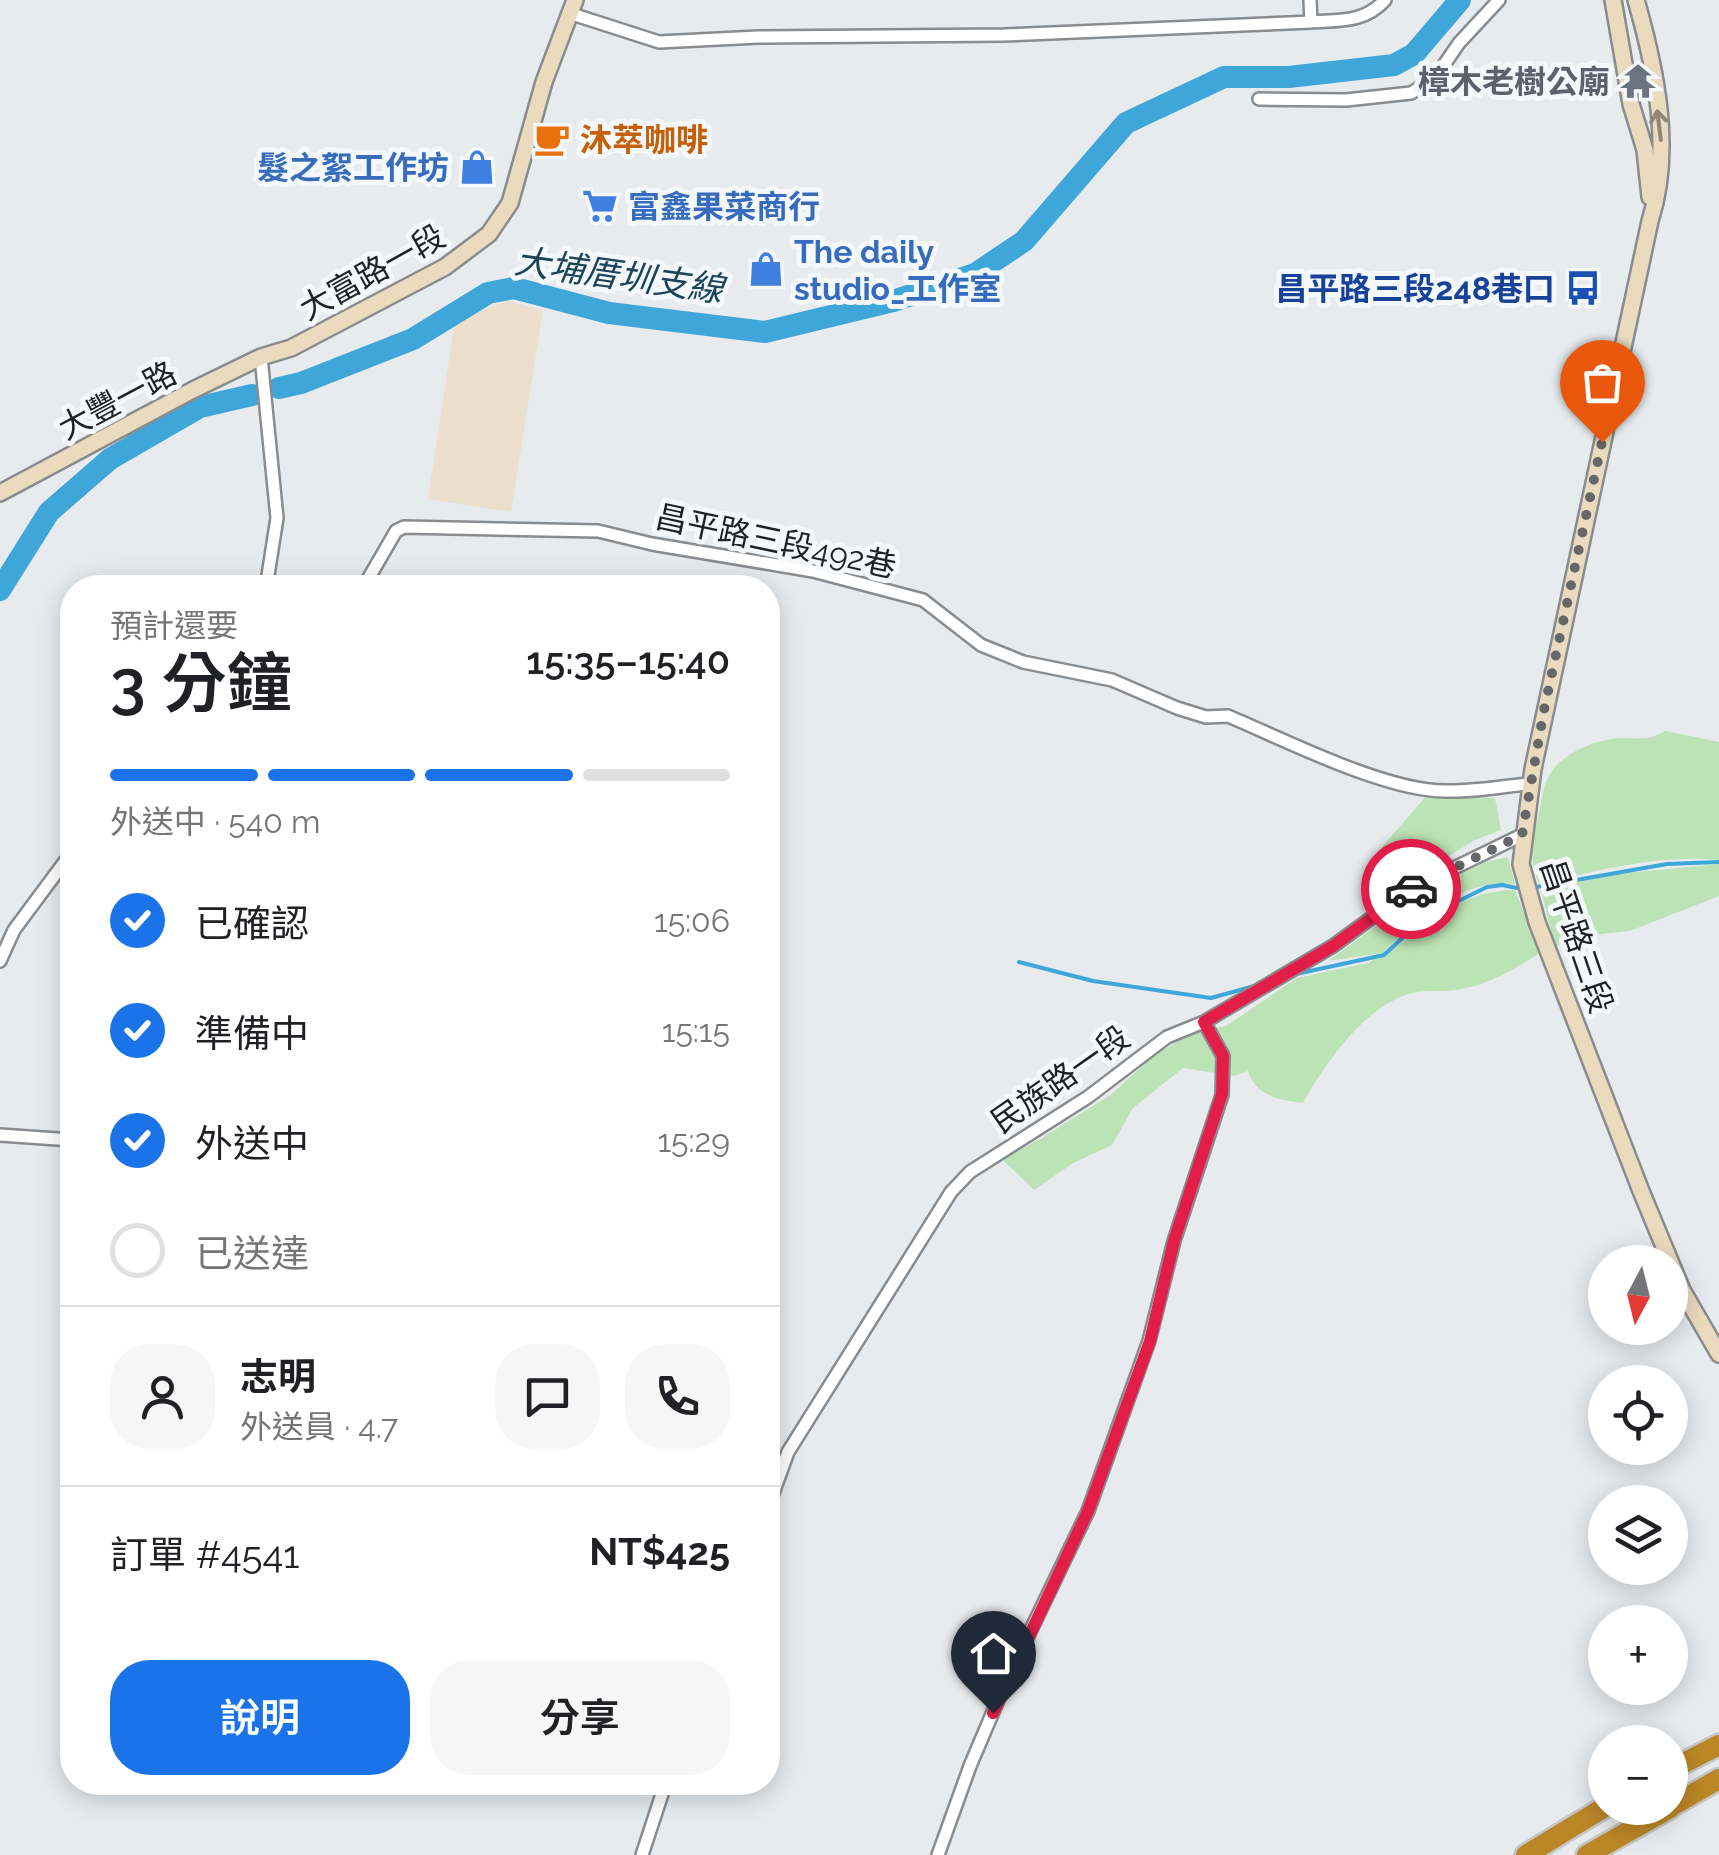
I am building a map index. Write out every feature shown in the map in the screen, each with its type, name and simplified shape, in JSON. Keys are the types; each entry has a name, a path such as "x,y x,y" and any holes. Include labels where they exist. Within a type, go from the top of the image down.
{"highway":[{"path":"1688,1761 1719,1745"},
{"path":"1688,1797 1719,1779"},
{"path":"1526,1855 1588,1817"},
{"path":"1587,1855 1639,1825"}],"street":[{"path":"1310,0 1311,22"},
{"path":"573,7 659,42 1004,35 1311,22 1361,19 1384,0"},
{"path":"1259,99 1346,100 1411,93 1435,78 1459,43 1499,0"},
{"name":"昌平路三段","path":"1614,0 1618,42 1645,150 1650,221"},
{"name":"昌平路三段","path":"1636,0 1653,66 1660,132 1659,192 1530,784 1521,865 1527,892 1682,1290 1719,1354"},
{"name":"大富路一段","path":"261,357 291,348 444,267 489,234 510,203 544,82 573,7"},
{"path":"261,357 277,518 268,575"},
{"name":"大豐一路","path":"0,493 261,357"},
{"name":"昌平路三段492巷","path":"371,575 396,531 404,527 598,531 812,571 922,600 980,645 1022,662 1112,680 1206,716 1228,716 1354,769 1408,784 1443,792 1530,784"},
{"name":"民族路一段","path":"780,1472 837,1370 970,1172 1088,1097 1167,1038 1204,1022 1333,946 1411,889 1522,835"},
{"path":"0,961 14,930 60,868"},
{"path":"0,923 14,930"},
{"path":"938,1855 1004,1686 1088,1511 1150,1341 1174,1241 1222,1094 1223,1056 1204,1022"},
{"path":"0,1135 60,1139"},
{"path":"642,1855 662,1795"}],"shaded area":[{"path":"508,301 543,310 511,512 428,499 454,327 478,311"}],"green space":[{"path":"1665,731 1719,742 1719,860 1651,862 1539,884 1533,864 1533,838 1546,781 1553,769 1589,745 1611,739 1649,738"},
{"path":"1428,794 1495,798 1501,830 1368,894 1381,848"},
{"path":"1508,857 1515,884 1478,887 1460,894 1411,926 1384,952 1459,904 1493,892 1515,890 1540,953 1478,985 1417,992 1382,1007 1336,1052 1303,1103 1263,1091 1248,1071 1235,1076 1183,1068 1133,1108 1112,1145 1073,1163 1034,1190 1002,1159 1112,1094 1153,1056 1193,1032 1226,1026 1297,978 1368,963 1383,953 1328,961 1420,894 1486,862"},
{"path":"1719,864 1719,896 1630,931 1572,937 1555,947 1541,890 1616,874"}],"waterway":[{"name":"大埔厝圳支線","path":"279,388 413,339 488,293 514,288 609,313 765,332 893,301 975,274 1024,241 1126,123 1224,77 1289,77 1394,65 1414,54 1460,0"},
{"path":"0,590 49,512 110,459 200,407 252,395"},
{"path":"1531,888 1667,864 1719,862"},
{"path":"1296,974 1384,955 1424,918 1487,887 1522,889"},
{"path":"1019,962 1093,981 1211,998 1258,985"}],"way so far":[{"path":"1411,889 1522,835 1544,710 1602,442"}],"place":[{"name":"樟木老樹公廟","path":"1638,81"},
{"name":"沐萃咖啡","path":"552,139"},
{"name":"髮之絮工作坊","path":"477,167"},
{"name":"富鑫果菜商行","path":"600,206"},
{"name":"The daily studio_工作室","path":"766,269"},
{"name":"昌平路三段248巷口","path":"1583,288"}],"route":[{"path":"993,1713 1088,1511 1150,1341 1174,1241 1222,1094 1223,1056 1204,1022 1333,946 1411,889"}]}
